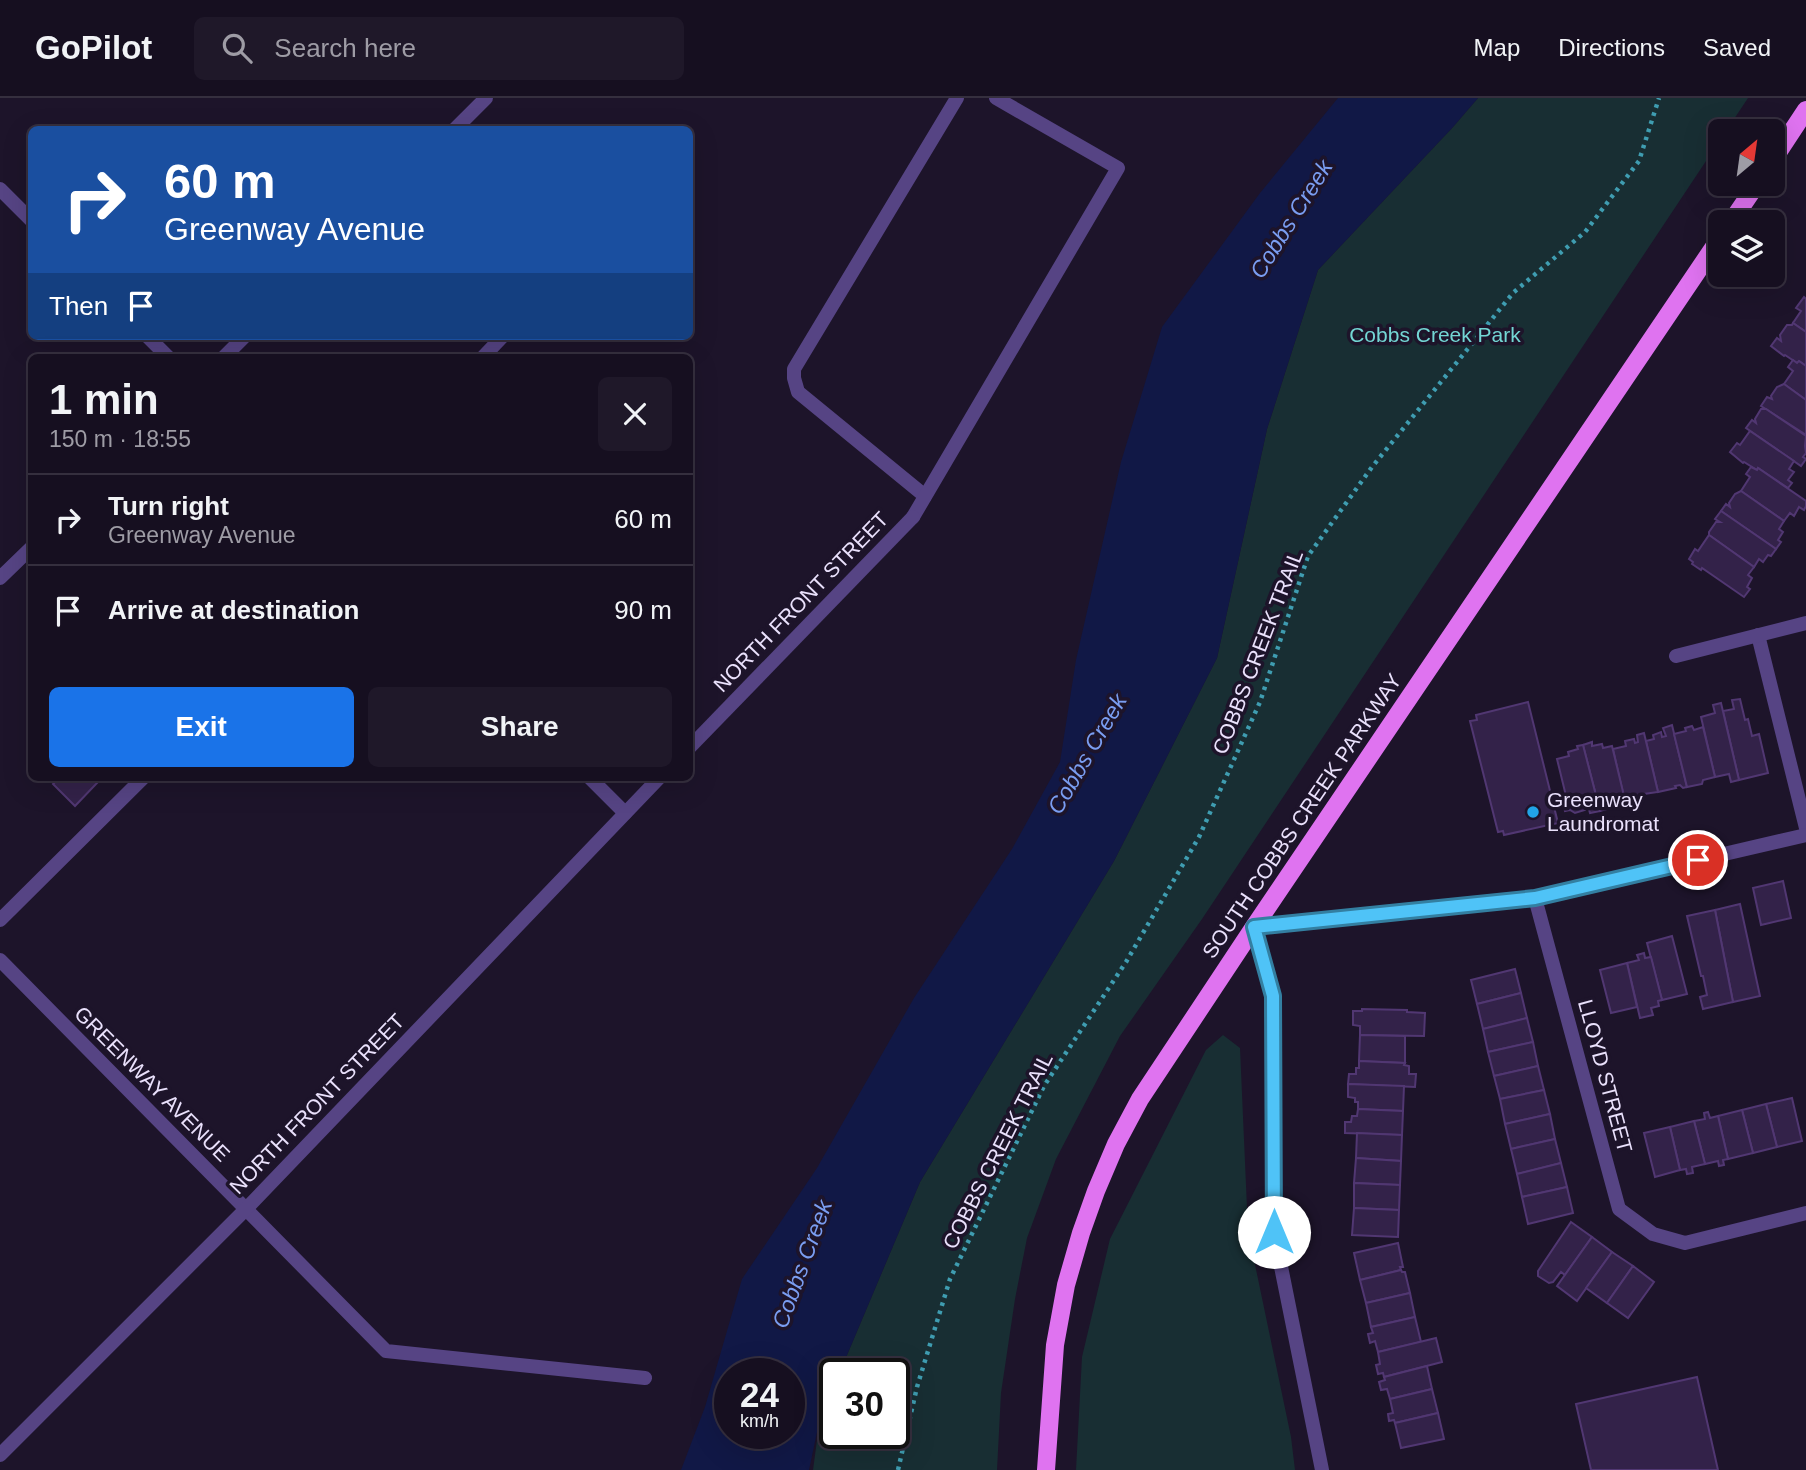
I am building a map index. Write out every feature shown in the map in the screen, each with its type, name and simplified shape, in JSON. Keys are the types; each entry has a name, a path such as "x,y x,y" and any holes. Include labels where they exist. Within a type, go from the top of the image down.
{"main road":[{"path":"1785,142 1806,110"},
{"name":"SOUTH COBBS CREEK PARKWAY","path":"1046,1470 1057,1333 1066,1285 1096,1191 1116,1144 1140,1099 1708,256"}],"street":[{"path":"458,126 486,98"},
{"path":"925,496 798,392 794,369 957,98"},
{"name":"NORTH FRONT STREET","path":"693,744 913,517 1118,168 996,98"},
{"path":"0,189 28,216"},
{"path":"151,340 165,354"},
{"path":"227,354 241,340"},
{"path":"485,354 499,340"},
{"path":"0,578 28,551"},
{"path":"1676,656 1806,623"},
{"path":"1758,635 1806,828"},
{"path":"0,920 140,781"},
{"path":"593,781 625,813"},
{"name":"NORTH FRONT STREET","path":"0,1455 246,1209 656,781"},
{"path":"1322,1470 1274,1232 1273,996 1254,927 1535,898 1806,835"},
{"name":"LLOYD STREET","path":"1535,898 1619,1209 1653,1234 1685,1243 1806,1213"},
{"name":"GREENWAY AVENUE","path":"0,960 386,1351 645,1378"}],"path":[{"name":"COBBS CREEK TRAIL","path":"898,1470 917,1387 950,1279 1044,1086 1126,962 1199,837 1260,702 1308,556 1372,467 1513,293 1586,232 1639,161 1658,98"}],"green space":[{"name":"Cobbs Creek Park","path":"1478,98 1748,98 1734,119 1708,119 1708,158 1202,919 1120,1036 1056,1159 1027,1238 1001,1393 997,1470 813,1470 819,1425 819,1449 910,1449 910,1358 846,1358 920,1182 1114,861 1217,658 1267,429 1318,270"},
{"path":"1223,1035 1240,1048 1248,1231 1291,1437 1295,1470 1076,1470 1082,1357 1110,1239 1206,1050"}],"water":[{"name":"Cobbs Creek","path":"1338,98 1478,98 1318,270 1267,429 1217,658 1114,861 920,1182 846,1358 819,1358 819,1423 809,1470 681,1470 714,1376 714,1449 805,1449 805,1358 719,1358 742,1279 817,1168 914,998 1012,849 1060,762 1076,660 1121,462 1162,327 1260,193"}],"building":[{"path":"1804,297 1806,332 1793,323 1801,311 1796,308"},
{"path":"1793,323 1806,332 1806,366 1784,356 1771,346 1777,338 1781,341 1780,335 1787,325"},
{"path":"1793,360 1806,366 1806,400 1784,384 1793,371 1788,367"},
{"path":"1784,384 1806,400 1806,435 1761,406 1767,397 1772,399 1777,387"},
{"path":"1761,409 1766,409 1806,436 1806,453 1803,457 1806,459 1801,466 1746,428 1752,420 1756,423 1755,419"},
{"path":"1750,431 1794,461 1789,469 1794,472 1788,480 1792,483 1788,488 1758,468 1757,470 1743,463 1730,452 1737,443 1740,445"},
{"path":"1751,467 1757,470 1758,468 1806,501 1804,510 1799,507 1794,516 1790,513 1784,521 1741,491 1750,477 1746,474"},
{"path":"1741,491 1784,521 1779,529 1783,532 1778,540 1781,542 1776,549 1721,511 1726,504 1730,507 1729,503 1735,494"},
{"path":"1721,511 1776,549 1771,556 1768,555 1763,562 1759,559 1754,567 1709,535 1716,522 1720,522 1715,519"},
{"path":"1709,535 1754,567 1748,575 1752,578 1747,587 1750,589 1744,597 1692,564 1689,559"},
{"path":"1740,699 1752,736 1759,734 1768,773 1739,780 1723,711 1734,709 1732,700"},
{"path":"1528,702 1558,823 1504,835 1503,831 1498,832 1470,721 1477,720 1476,715"},
{"path":"1721,703 1739,780 1731,782 1729,774 1715,777 1701,717 1715,713 1713,705"},
{"path":"1672,725 1687,787 1680,785 1658,792 1646,741 1654,739 1653,735 1661,732 1662,737 1666,736 1663,728"},
{"path":"1692,726 1694,730 1703,727 1715,777 1703,780 1702,784 1687,787 1674,734 1686,731 1685,728"},
{"path":"1644,733 1658,792 1644,794 1642,798 1625,802 1613,749 1626,746 1625,741 1634,739 1635,743 1638,742 1637,735"},
{"path":"1592,742 1592,746 1612,746 1625,800 1622,798 1620,802 1609,804 1610,808 1600,811 1583,745"},
{"path":"1583,745 1600,811 1590,813 1588,806 1575,813 1565,811 1563,801 1567,800 1557,759 1569,756 1568,752"},
{"path":"56,781 97,783 75,806 53,784"},
{"path":"1783,881 1791,918 1761,925 1753,888"},
{"path":"1740,904 1760,996 1733,1002 1715,910"},
{"path":"1715,910 1733,1002 1703,1009 1700,997 1707,995 1687,916"},
{"path":"1672,936 1687,994 1662,1000 1647,943"},
{"path":"1644,953 1645,958 1651,957 1662,1000 1658,1001 1659,1006 1651,1008 1653,1015 1640,1018 1627,963 1639,960 1637,955"},
{"path":"1627,963 1637,1007 1611,1013 1600,970"},
{"path":"1515,969 1521,993 1477,1004 1471,980"},
{"path":"1521,993 1527,1018 1483,1029 1477,1004"},
{"path":"1362,1009 1425,1013 1424,1036 1360,1035 1360,1026 1353,1025 1353,1011"},
{"path":"1527,1018 1533,1042 1488,1052 1483,1029"},
{"path":"1360,1035 1405,1036 1405,1063 1359,1061"},
{"path":"1533,1042 1538,1066 1494,1076 1488,1052"},
{"path":"1359,1061 1405,1063 1404,1065 1409,1066 1409,1074 1416,1074 1415,1087 1348,1084 1349,1074 1356,1074"},
{"path":"1538,1066 1544,1090 1500,1099 1494,1076"},
{"path":"1348,1084 1404,1086 1403,1111 1358,1109 1355,1098 1348,1097"},
{"path":"1544,1090 1550,1114 1505,1124 1500,1099"},
{"path":"1792,1098 1802,1141 1777,1147 1766,1104"},
{"path":"1766,1104 1777,1147 1753,1153 1742,1110"},
{"path":"1358,1109 1403,1111 1402,1135 1345,1133 1345,1122 1351,1122 1352,1116 1357,1116"},
{"path":"1742,1110 1753,1153 1728,1159 1718,1116"},
{"path":"1708,1112 1710,1118 1718,1116 1728,1159 1723,1160 1724,1165 1719,1166 1718,1161 1705,1164 1694,1121 1705,1119 1704,1113"},
{"path":"1550,1114 1555,1139 1511,1149 1505,1124"},
{"path":"1694,1121 1705,1164 1692,1167 1693,1173 1687,1174 1686,1169 1680,1170 1670,1127"},
{"path":"1670,1127 1680,1170 1655,1177 1644,1133"},
{"path":"1357,1133 1402,1135 1401,1161 1356,1158"},
{"path":"1555,1139 1561,1163 1517,1174 1511,1149"},
{"path":"1356,1158 1401,1161 1400,1185 1354,1183"},
{"path":"1561,1163 1567,1187 1522,1197 1517,1174"},
{"path":"1354,1183 1400,1185 1399,1210 1354,1208"},
{"path":"1567,1187 1573,1213 1528,1224 1522,1197"},
{"path":"1354,1208 1399,1210 1398,1237 1352,1235"},
{"path":"1571,1222 1592,1237 1565,1275 1561,1272 1549,1283 1538,1276 1538,1271"},
{"path":"1592,1237 1612,1252 1577,1301 1557,1286"},
{"path":"1398,1243 1403,1267 1400,1267 1401,1270 1360,1280 1354,1253"},
{"path":"1612,1252 1633,1266 1607,1303 1586,1288"},
{"path":"1633,1266 1654,1282 1628,1318 1607,1303"},
{"path":"1401,1270 1405,1272 1410,1293 1366,1303 1360,1280"},
{"path":"1410,1293 1415,1317 1371,1327 1366,1303"},
{"path":"1415,1317 1421,1342 1378,1352 1375,1341 1370,1343 1368,1334 1373,1333 1371,1327"},
{"path":"1436,1338 1442,1362 1384,1377 1383,1373 1378,1374 1378,1352"},
{"path":"1427,1366 1432,1389 1390,1399 1387,1389 1381,1390 1379,1382 1385,1380 1384,1377"},
{"path":"1697,1377 1718,1470 1591,1470 1576,1404"},
{"path":"1432,1389 1438,1413 1395,1423 1394,1420 1389,1421 1388,1414 1393,1413 1390,1399"},
{"path":"1438,1413 1444,1439 1401,1448 1395,1423"}],"place":[{"name":"Greenway Laundromat","path":"1533,812"}],"route":[{"path":"1274,1232 1273,996 1254,927 1535,898 1698,860"}]}
